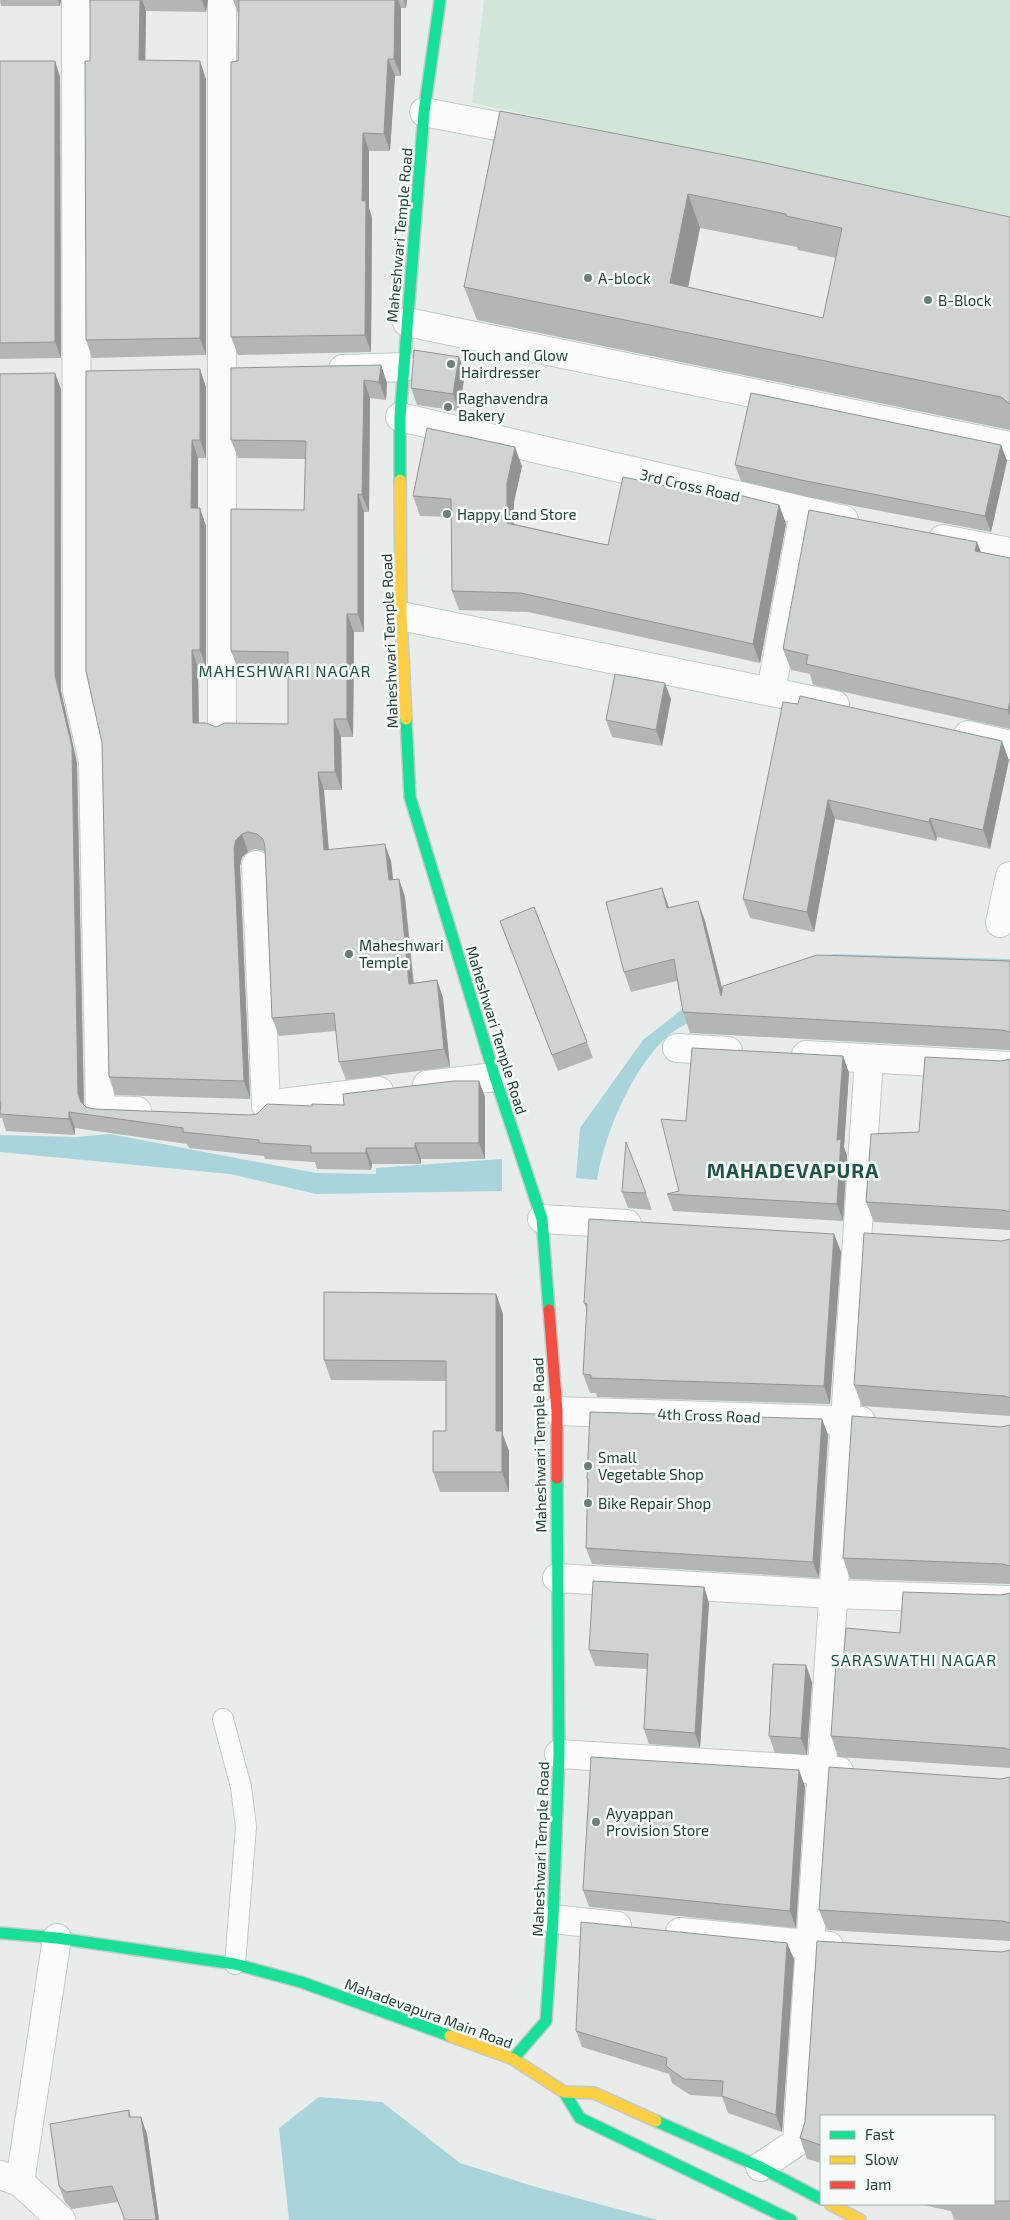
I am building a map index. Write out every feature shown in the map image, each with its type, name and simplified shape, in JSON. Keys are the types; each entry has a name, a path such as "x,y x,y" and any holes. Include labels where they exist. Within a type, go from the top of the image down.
{"street":[{"path":"76,0 77,691 94,761 100,1110 158,1112"},
{"path":"222,0 222,729"},
{"name":"Maheshwari Temple Road","path":"440,0 424,112 400,417 401,616 410,797 495,1077 542,1219 557,1411 559,1754 553,1919 546,2021 513,2059"},
{"path":"424,112 553,137"},
{"path":"407,322 1010,446"},
{"path":"318,369 404,367"},
{"path":"193,372 251,370"},
{"path":"48,374 106,374"},
{"name":"3rd Cross Road","path":"400,417 804,512 872,525"},
{"path":"771,691 804,512"},
{"path":"920,535 1010,552"},
{"path":"401,616 857,710"},
{"path":"943,730 1010,745"},
{"path":"256,865 256,1110 495,1077"},
{"path":"1000,923 1010,876"},
{"path":"677,1048 754,1052"},
{"path":"783,1054 1010,1066"},
{"path":"760,2167 797,2142 869,1059"},
{"path":"542,1219 650,1225"},
{"path":"828,1235 886,1239"},
{"name":"4th Cross Road","path":"557,1411 845,1420 884,1423"},
{"path":"557,1578 832,1594 1010,1600"},
{"path":"559,1754 861,1773"},
{"path":"553,1919 858,1948"},
{"name":"Mahadevapura Main Road","path":"0,1934 57,1938 234,1964 301,1982 513,2059 564,2092"},
{"path":"57,1938 10,2179 61,2220"},
{"path":"564,2092 594,2093 760,2167 820,2198"},
{"path":"564,2092 580,2118 791,2220"},
{"path":"832,2205 860,2220"}],"lane":[{"path":"223,1719 241,1787 246,1827 234,1964"}],"green space":[{"path":"484,0 1010,0 1010,216 472,103"}],"water":[{"path":"834,954 1010,959 1010,977 709,1012 669,1035 643,1065 622,1102 606,1142 597,1180 576,1178 580,1128 643,1040 695,999 770,971"},
{"path":"110,1134 316,1173 376,1174 376,1168 502,1159 502,1191 316,1194 230,1174 0,1152 0,1135 76,1137"},
{"path":"319,2097 382,2102 460,2163 536,2187 658,2220 289,2220 279,2128"}],"building":[{"path":"90,0 140,0 139,60 200,61 200,338 86,340 85,61 90,61"},
{"path":"239,0 395,0 394,59 388,59 384,134 363,133 362,201 366,201 365,335 231,337 231,62 238,61"},
{"path":"0,61 55,61 55,342 0,343"},
{"path":"500,111 756,161 1010,217 1010,404 1001,397 464,287","holes":["688,194 786,214 786,216 842,228 823,318 670,283"]},
{"path":"414,350 459,357 453,394 411,388"},
{"path":"381,365 379,382 364,380 362,495 358,494 358,614 347,614 347,719 334,719 335,772 318,772 324,850 385,844 389,880 399,879 409,984 437,980 444,1049 339,1062 334,1013 272,1018 265,847 263,839 257,834 248,832 242,834 236,840 234,848 244,1081 109,1077 102,743 86,671 86,371 200,369 200,440 192,440 191,508 200,508 200,650 192,650 193,723 206,723 216,727 225,723 288,724 288,652 231,651 231,509 304,510 306,441 231,440 231,368"},
{"path":"55,373 55,675 72,747 78,1094 81,1102 86,1107 94,1109 250,1115 257,1114 267,1104 344,1105 343,1094 454,1081 479,1081 479,1143 415,1143 415,1148 366,1148 366,1153 311,1153 311,1146 259,1143 259,1140 183,1132 183,1128 69,1112 69,1119 0,1114 0,374"},
{"path":"751,393 1001,445 985,516 801,480 735,465"},
{"path":"427,428 515,447 507,483 507,523 597,543 608,545 623,477 726,499 727,492 779,505 753,644 521,593 452,591 451,499 413,496"},
{"path":"809,510 977,542 975,551 1010,558 1010,702 1008,710 806,664 808,655 783,649"},
{"path":"615,674 665,683 656,730 606,720"},
{"path":"800,696 1002,741 983,830 930,818 929,822 828,800 807,912 743,899 783,702 798,704"},
{"path":"662,888 667,908 698,901 721,996 723,986 817,955 1010,961 1010,1032 1003,1030 683,1012 674,959 624,972 606,902"},
{"path":"534,907 587,1042 552,1055 500,921"},
{"path":"692,1048 843,1056 837,1140 841,1139 837,1204 667,1194 679,1191 661,1119 686,1121"},
{"path":"925,1057 1002,1061 1010,1059 1010,1212 1003,1210 866,1202 871,1134 919,1132"},
{"path":"626,1142 646,1193 622,1192"},
{"path":"589,1219 834,1234 824,1386 591,1378 591,1375 583,1374 587,1304 584,1303"},
{"path":"864,1233 1002,1241 1010,1239 1010,1398 854,1385"},
{"path":"324,1292 496,1294 496,1431 502,1431 502,1472 433,1472 433,1431 446,1431 446,1361 324,1360"},
{"path":"590,1412 822,1419 813,1562 586,1548"},
{"path":"852,1416 1001,1427 1010,1425 1010,1566 1003,1564 843,1558"},
{"path":"593,1581 704,1587 695,1733 644,1729 648,1654 589,1650"},
{"path":"903,1592 1002,1595 1010,1593 1010,1750 1004,1748 831,1736 836,1662 843,1663 846,1628 900,1633"},
{"path":"773,1664 806,1665 801,1738 769,1736"},
{"path":"591,1757 799,1770 790,1911 583,1890"},
{"path":"829,1767 1001,1779 1010,1777 1010,1923 1003,1921 819,1910"},
{"path":"581,1922 787,1943 776,2115 722,2096 723,2081 684,2079 666,2066 667,2058 576,2031"},
{"path":"817,1941 1002,1952 1010,1950 1010,2201 995,2201 995,2115 820,2115 820,2145 800,2138 805,2122"},
{"path":"129,2110 129,2117 141,2117 156,2220 125,2220 112,2186 66,2192 59,2186 50,2124"}],"traffic: fast":[{"path":"400,480 400,417 424,112 440,0"},
{"path":"406,719 410,797 495,1077 542,1219 549,1310"},
{"path":"513,2059 546,2021 553,1919 559,1754 557,1478"},
{"path":"0,1933 57,1938 235,1964 301,1982 450,2036"},
{"path":"564,2092 580,2118 791,2220"},
{"path":"656,2121 760,2167 820,2198"}],"traffic: slow":[{"path":"400,480 401,616 406,719"},
{"path":"450,2036 513,2059 564,2092 594,2093 656,2121"},
{"path":"832,2205 860,2220"}],"traffic: jam":[{"path":"549,1310 557,1411 557,1478"}],"place":[{"name":"A-block","path":"588,278"},
{"name":"B-Block","path":"928,300"},
{"name":"Touch and Glow Hairdresser","path":"451,364"},
{"name":"Raghavendra Bakery","path":"448,407"},
{"name":"Happy Land Store","path":"447,514"},
{"name":"Maheshwari Temple","path":"349,954"},
{"name":"Small Vegetable Shop","path":"588,1466"},
{"name":"Bike Repair Shop","path":"588,1503"},
{"name":"Ayyappan Provision Store","path":"596,1822"}],"district":[{"name":"MAHESHWARI NAGAR","path":"285,670"},
{"name":"MAHADEVAPURA","path":"793,1170"},
{"name":"SARASWATHI NAGAR","path":"914,1659"}]}
